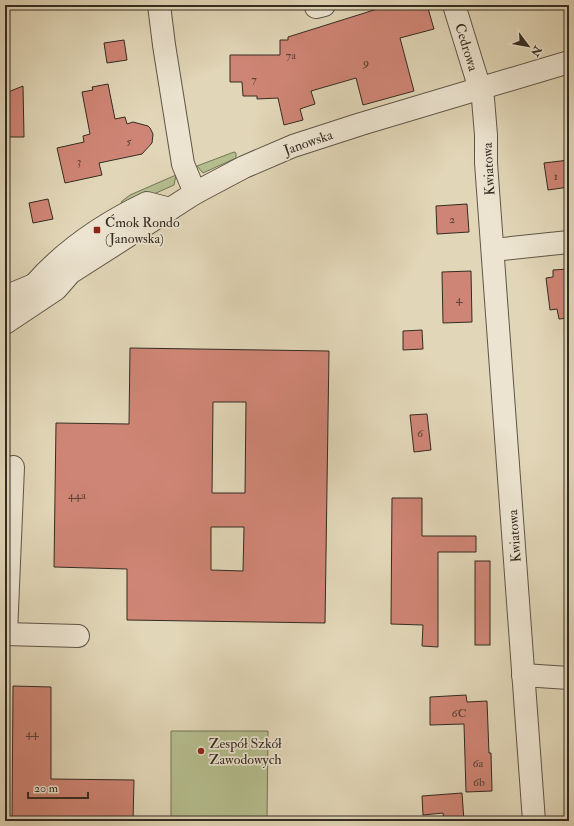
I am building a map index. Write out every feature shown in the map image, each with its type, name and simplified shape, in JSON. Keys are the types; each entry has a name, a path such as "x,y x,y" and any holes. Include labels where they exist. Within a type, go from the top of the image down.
{"street":[{"path":"159,5 183,164 195,193"},
{"name":"Cedrowa","path":"455,5 480,88"},
{"name":"Janowska","path":"5,297 35,284 70,272 195,193 244,167 293,146 569,62"},
{"name":"Kwiatowa","path":"480,88 484,110 486,163 534,821"},
{"path":"35,284 46,272 74,248 109,223 147,203 170,209"},
{"path":"493,250 569,242"},
{"name":"Janowska","path":"5,323 56,289 70,272"},
{"path":"13,467 6,634 78,636"},
{"path":"523,675 569,678"}],"green space":[{"path":"234,152 236,153 236,158 203,173 197,166"},
{"path":"176,175 174,185 125,207 121,202 130,195"},
{"path":"171,731 268,731 267,821 171,821"}],"building":[{"path":"390,5 427,5 434,29 400,38 414,91 363,105 356,78 311,91 315,104 300,109 303,120 284,125 278,98 257,99 257,96 243,96 242,82 230,82 230,55 280,55 280,40 288,40 288,37"},
{"path":"124,40 127,60 107,63 104,43"},
{"path":"108,84 115,119 125,117 127,124 133,122 148,126 153,134 152,143 142,154 99,163 102,175 65,183 57,148 84,142 83,136 90,134 82,92 93,90 92,87"},
{"path":"23,86 24,137 5,137 5,112 9,111 8,92"},
{"path":"569,160 569,187 548,190 544,163"},
{"path":"48,199 53,219 33,223 29,203"},
{"path":"467,204 469,232 437,234 436,206"},
{"path":"569,269 569,318 559,319 557,309 550,310 546,278 553,277 553,270"},
{"path":"471,271 472,322 443,323 442,272"},
{"path":"422,330 423,349 403,350 403,331"},
{"path":"130,348 329,351 325,623 127,620 127,569 54,567 56,423 129,424","holes":["213,402 246,402 245,493 212,493","211,527 244,527 243,571 211,570"]},
{"path":"427,414 431,450 414,452 410,415"},
{"path":"392,498 422,498 422,536 476,536 476,552 438,552 438,647 422,646 423,625 391,624"},
{"path":"475,561 490,561 490,645 475,645"},
{"path":"13,686 51,687 51,779 134,780 133,821 12,821"},
{"path":"466,695 467,702 487,701 492,791 466,792 464,724 430,725 430,697"},
{"path":"462,793 464,821 444,821 443,813 423,815 422,796"}],"place":[{"name":"Ćmok Rondo (Janowska)","path":"97,230"},
{"name":"Zespół Szkół Zawodowych","path":"201,751"}]}
